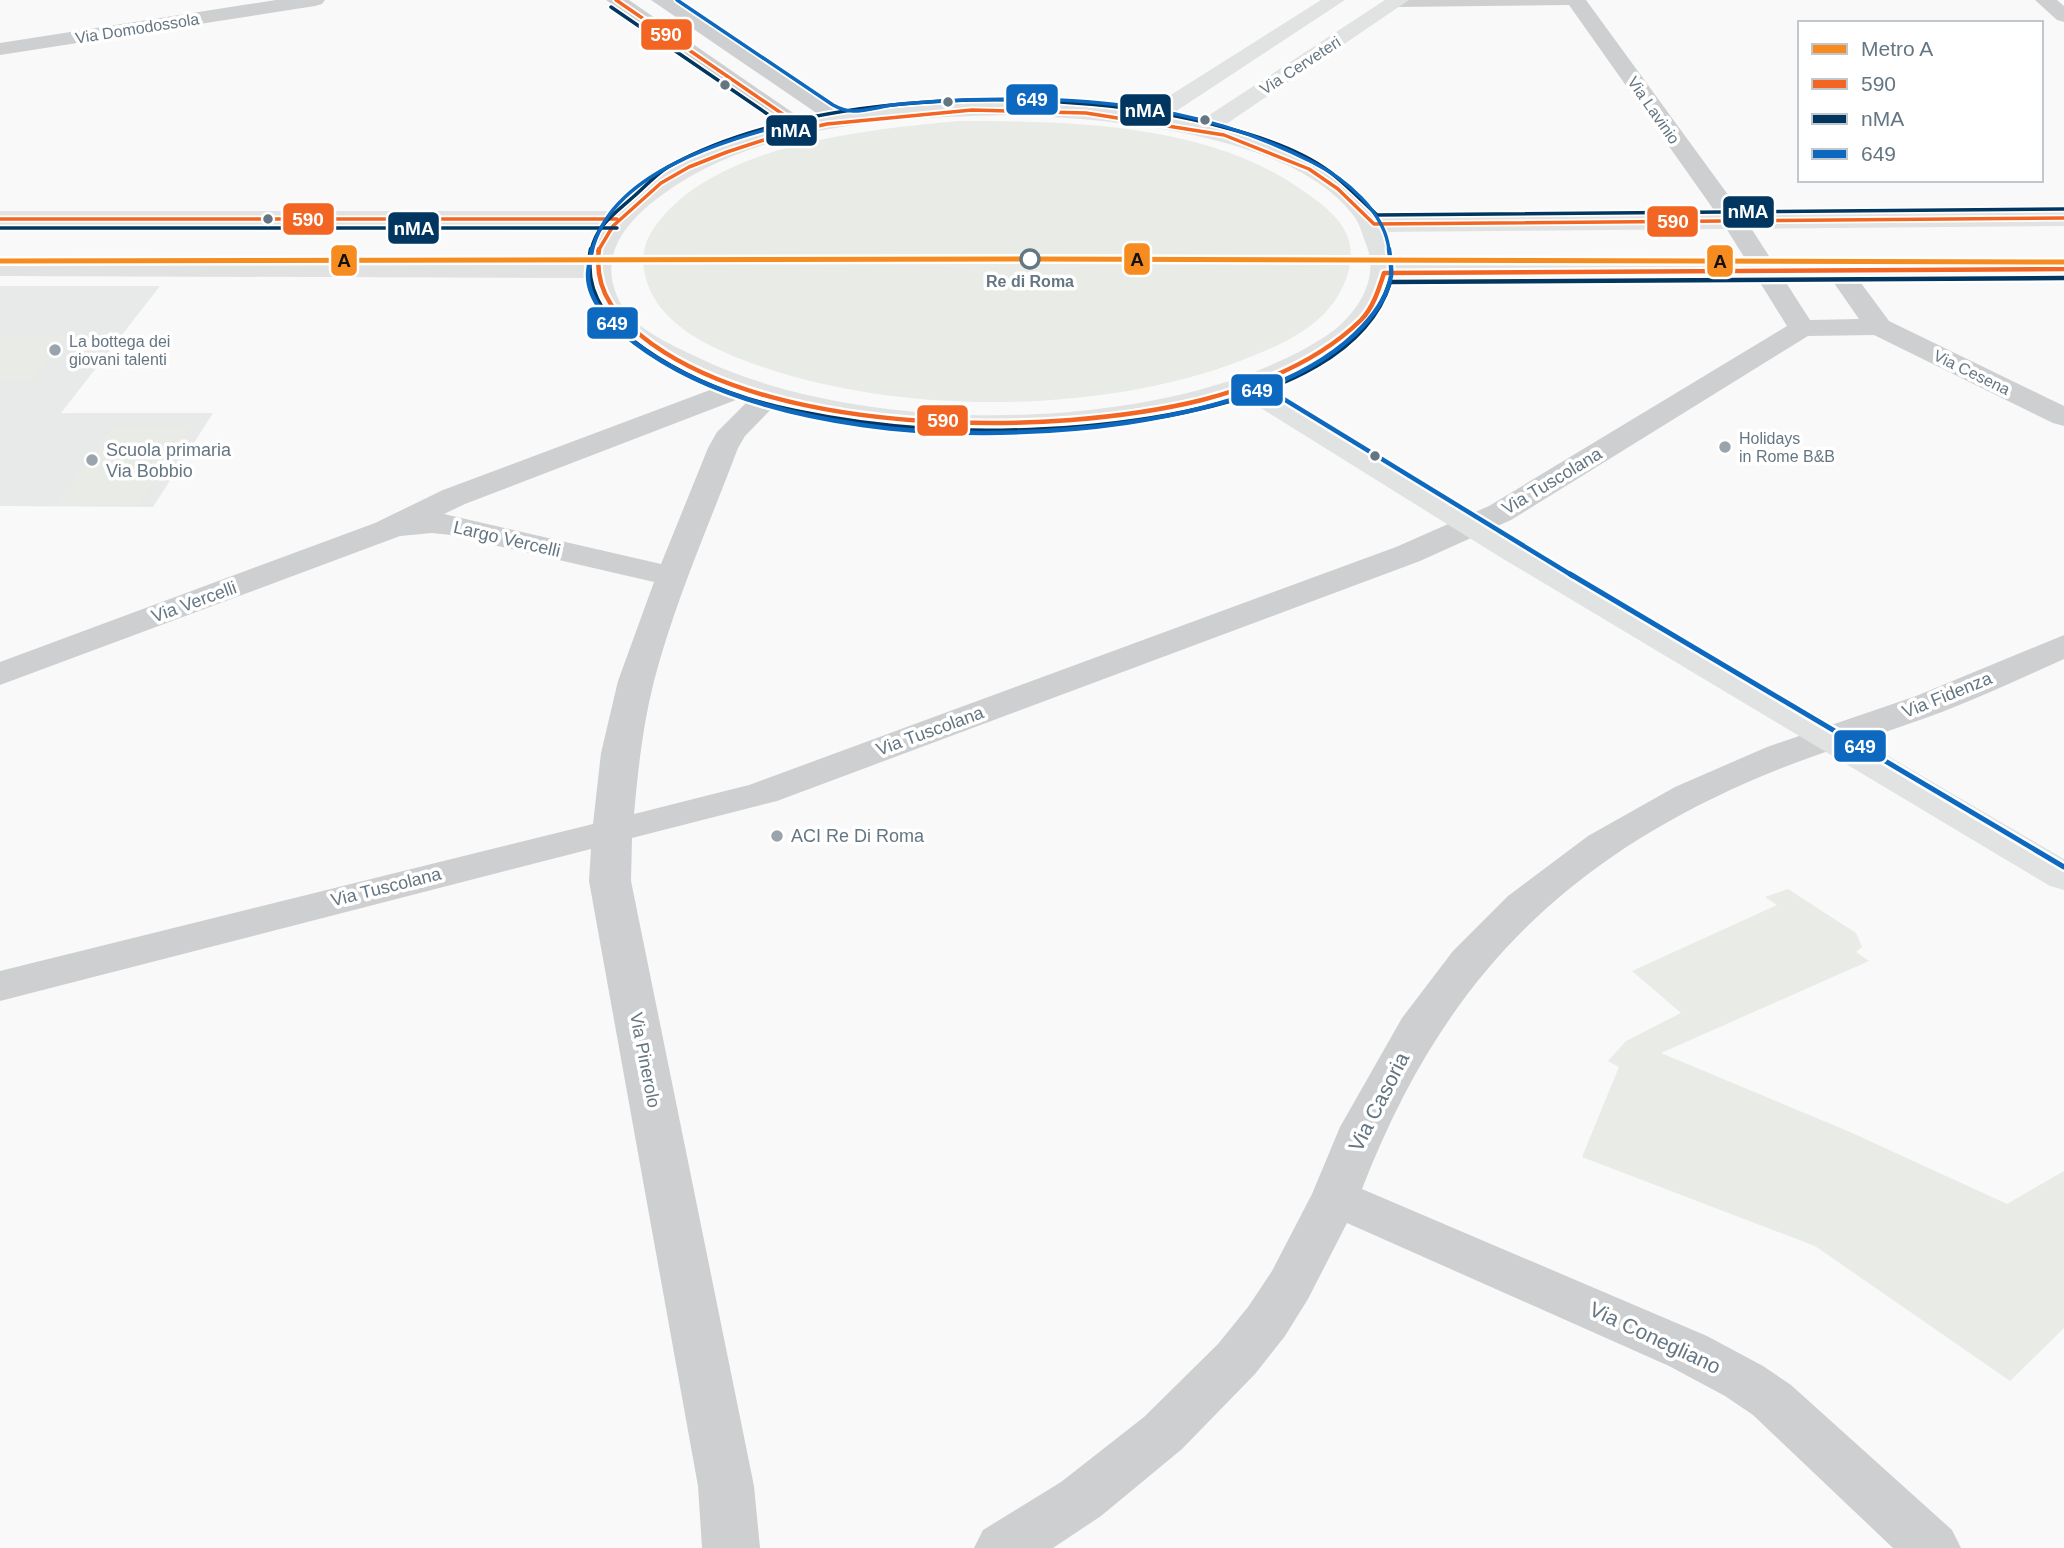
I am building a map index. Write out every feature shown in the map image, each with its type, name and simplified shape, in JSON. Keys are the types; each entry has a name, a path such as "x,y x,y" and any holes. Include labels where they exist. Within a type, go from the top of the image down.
{"main road":[{"name":"Via Cerveteri","path":"1147,120 1335,0"},
{"name":"Via Cerveteri","path":"1202,130 1398,0"},
{"path":"998,108 1067,110 1202,130 1264,149 1317,173 1356,201 1374,224 1380,240 1384,272 1370,308 1344,336 1298,364 1246,386 1146,410 1022,421 935,421 814,408 757,391 687,363 628,327 605,302 597,270 600,246 617,219 647,192 691,167 753,142 842,120 930,110 998,108"},
{"path":"1374,224 2064,218"},
{"path":"0,219 617,219"},
{"path":"0,268 597,270"},
{"path":"1384,272 2064,269"},
{"path":"1246,386 1474,527 2064,877"}],"street":[{"name":"Via Domodossola","path":"0,49 314,0"},
{"path":"616,0 803,128"},
{"path":"661,0 842,120"},
{"path":"1398,0 1564,0"},
{"name":"Via Lavinio","path":"1576,0 1733,219 1802,328"},
{"path":"2045,0 2064,16"},
{"path":"1838,270 1879,327"},
{"path":"1802,328 1879,327"},
{"name":"Via Cesena","path":"1879,327 2057,410"},
{"name":"Via Tuscolana","path":"0,986 763,793 1408,554 1474,527 1527,498 1802,328"},
{"path":"674,577 708,482 727,439 752,410 757,391"},
{"name":"Largo Vercelli","path":"387,530 465,493 757,391"},
{"name":"Largo Vercelli","path":"387,530 442,523 674,577"},
{"name":"Via Vercelli","path":"0,674 387,530"},
{"name":"Via Pinerolo","path":"674,577 636,681 620,753 610,881 726,1486 731,1548"},
{"name":"Via Fidenza","path":"1829,737 1913,711 2064,646"},
{"name":"Via Casoria","path":"1003,1548 1076,1504 1120,1469 1160,1435 1229,1367 1288,1289 1335,1197 1362,1130 1411,1040 1484,943 1511,915 1572,864 1629,826 1748,768 1829,737"},
{"name":"Via Conegliano","path":"1335,1197 1688,1351 1744,1381 1772,1401 1932,1548"}],"shaded area":[{"path":"959,121 1045,122 1135,130 1222,150 1262,166 1299,188 1342,225 1351,249 1346,279 1331,306 1321,317 1297,335 1255,355 1199,375 1137,389 1073,398 1007,402 941,401 876,394 814,382 757,365 704,342 680,327 654,298 644,270 647,240 677,202 710,178 749,160 791,147 879,130"},
{"path":"0,286 160,286 61,413 213,413 153,507 0,506"},
{"path":"0,336 68,336 32,380 0,380"},
{"path":"112,427 191,427 139,503 56,503"},
{"path":"1788,889 1856,933 1862,947 1856,952 1869,961 1661,1053 1850,1132 2007,1204 2064,1171 2064,1328 2010,1381 1815,1246 1582,1157 1619,1067 1608,1061 1626,1041 1681,1013 1632,971 1777,905 1765,897"}],"metro line":[{"name":"A","path":"0,261 1036,259 2064,262"}],"transit line":[{"name":"590","path":"616,0 803,128"},
{"name":"649","path":"677,0 842,110 862,111 887,105 933,101 1070,101 1192,116 1269,140 1328,170 1368,204 1388,240 1391,276 1377,311 1347,343 1302,372 1244,395 1193,409 1140,420 1085,427 973,433 863,425 784,409 716,386 646,351 618,329 597,305 588,275 595,240 603,225 619,204 644,183 708,148 801,120"},
{"name":"nMA","path":"611,7 798,135"},
{"name":"nMA","path":"2064,209 1377,215 1340,180 1316,163 1272,143 1226,127 1131,107 1082,102 985,101 847,112 781,125 712,148 667,168 611,215 597,232 589,258 595,297 609,320 636,344 689,377 739,397 847,421 928,429 993,431 1064,428 1137,420 1209,407 1274,386 1330,358 1371,322 1390,282 2064,278"},
{"name":"590","path":"2064,218 1374,224 1338,189 1309,169 1224,135 1086,113 972,110 827,124 760,140 701,162 666,180 610,229 599,249 596,268 601,287 625,322 659,349 724,381 775,398 853,413 996,422 1134,412 1202,400 1265,381 1319,355 1361,320 1375,298 1384,273 2064,269"},
{"name":"590","path":"0,219 617,219"},
{"name":"nMA","path":"0,228 617,228"},
{"name":"649","path":"1251,379 1517,543 2064,867"}],"place":[{"name":"Re di Roma","path":"1030,259"},
{"name":"La bottega dei giovani talenti","path":"55,350"},
{"name":"Holidays in Rome B&B","path":"1725,447"},
{"name":"Scuola primaria Via Bobbio","path":"92,460"},
{"name":"ACI Re Di Roma","path":"777,836"}]}
